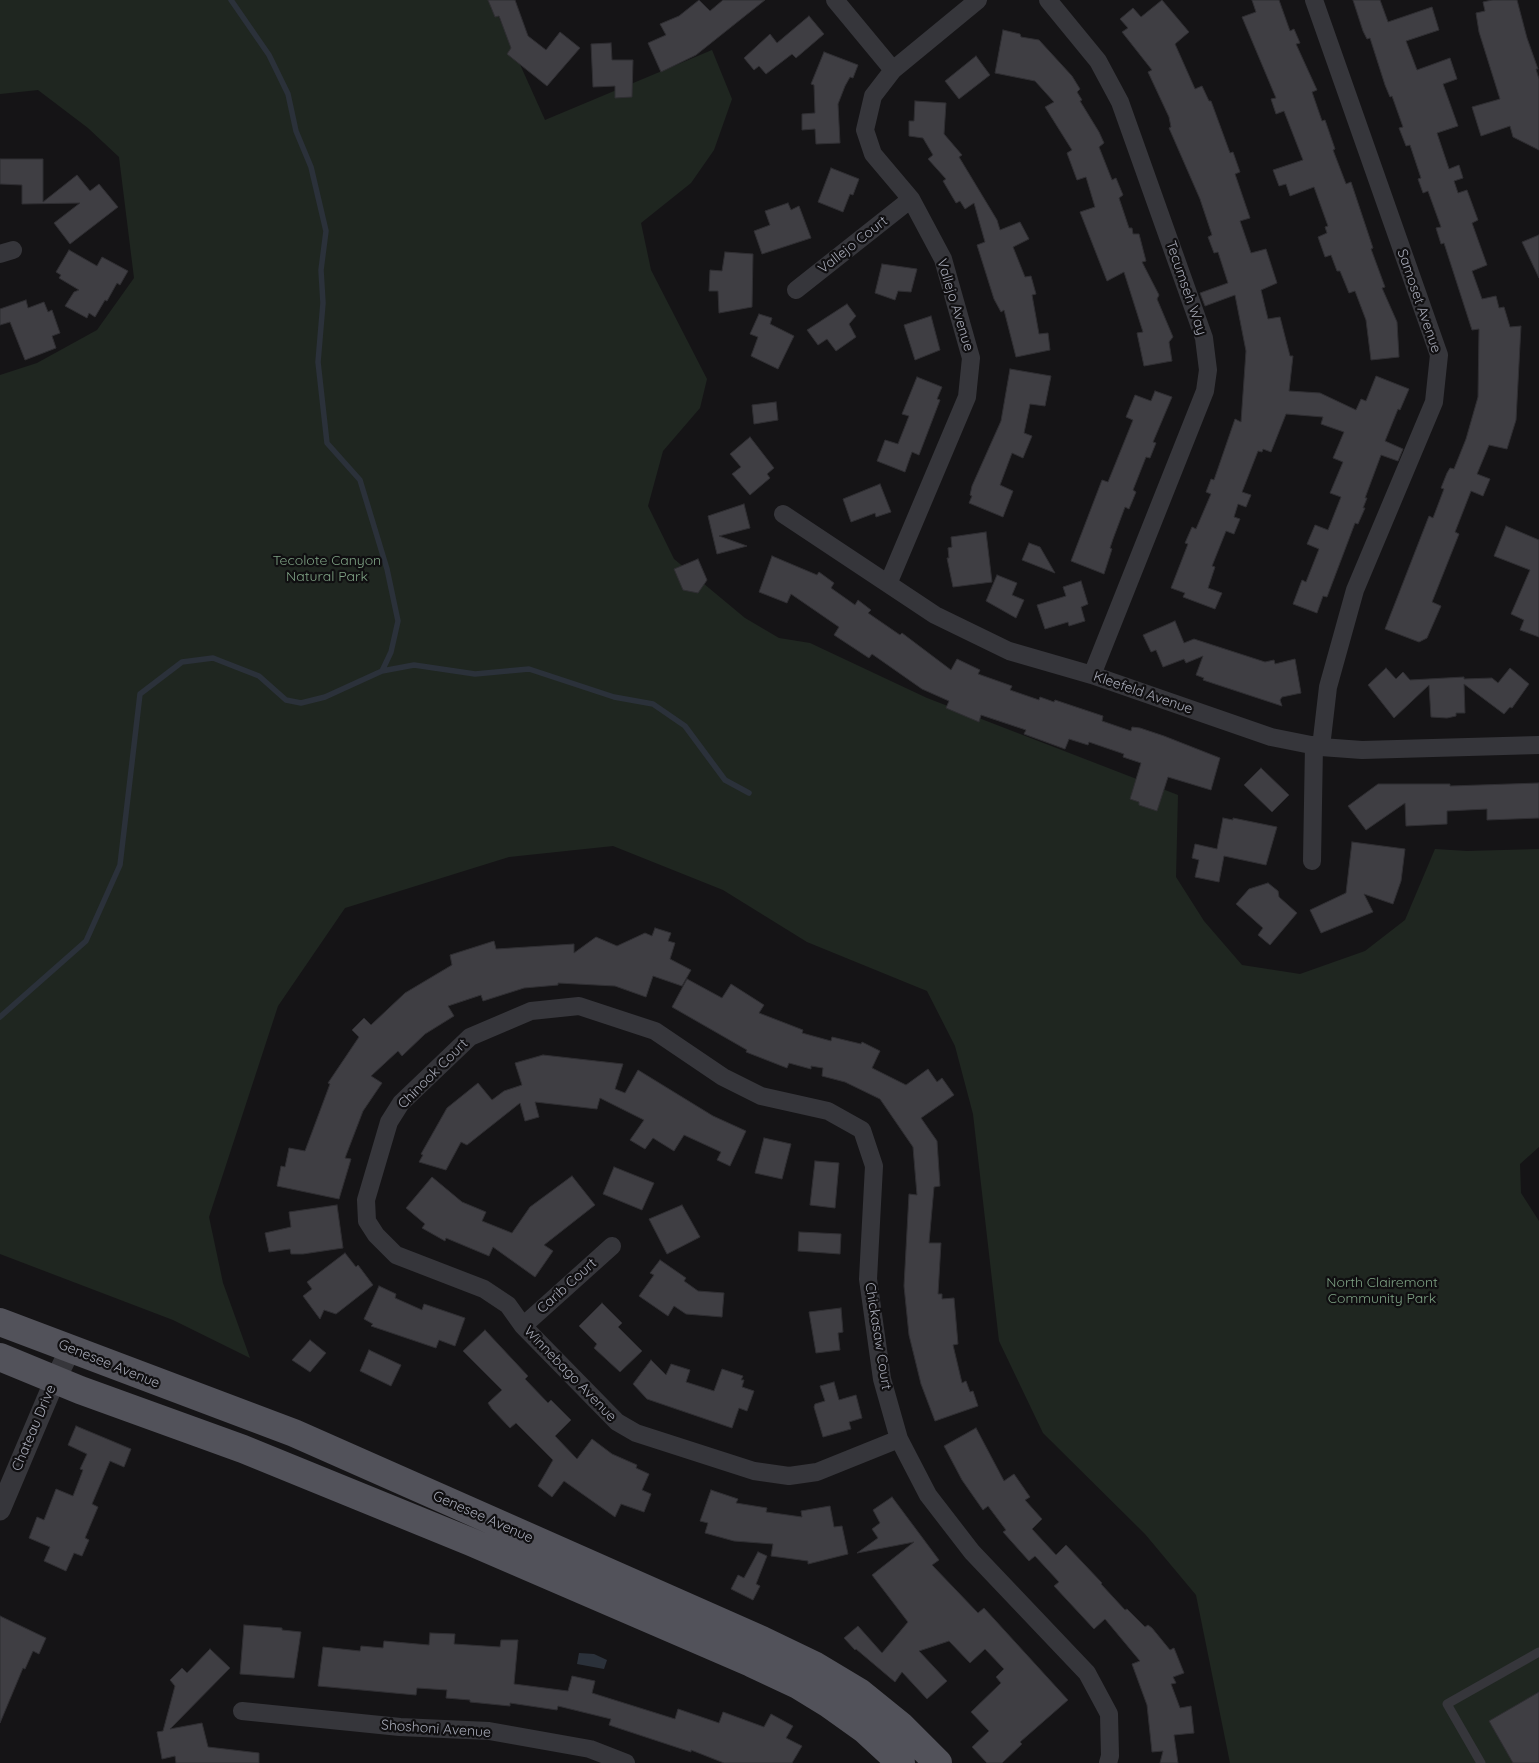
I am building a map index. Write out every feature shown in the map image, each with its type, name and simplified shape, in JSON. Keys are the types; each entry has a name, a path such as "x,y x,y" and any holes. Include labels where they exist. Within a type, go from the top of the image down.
{"main road":[{"name":"Genesee Avenue","path":"0,1322 71,1348 153,1382 294,1433 814,1665 859,1692 902,1726 938,1763"},
{"name":"Genesee Avenue","path":"0,1357 54,1380 243,1449 470,1542 751,1663 798,1686 829,1704 864,1729 901,1763"}],"street":[{"path":"835,0 893,70"},
{"name":"Vallejo Avenue","path":"888,584 967,397 971,358 943,259 911,199 873,154 866,130 873,96 893,70 978,0"},
{"name":"Tecumseh Way","path":"1048,0 1098,60 1120,102 1204,338 1208,370 1205,391 1092,675"},
{"name":"Samoset Avenue","path":"1312,861 1317,746 1328,687 1355,590 1434,402 1439,355 1314,0"},
{"name":"Vallejo Court","path":"796,290 911,199"},
{"name":"Kleefeld Avenue","path":"783,514 935,615 1009,651 1092,675 1271,737 1317,746 1362,750 1539,744"},
{"name":"Chinook Court","path":"376,1235 367,1221 366,1200 389,1122 401,1103 470,1037 531,1010 579,1006 655,1031 723,1078 761,1096 784,1100"},
{"name":"Chickasaw Court","path":"784,1100 828,1111 862,1130 874,1166 868,1279 882,1379 899,1439 928,1495 972,1552 1088,1674 1109,1714 1110,1756 1108,1763"},
{"name":"Winnebago Avenue","path":"376,1235 396,1255 484,1289 508,1305 523,1326 617,1422 636,1432 754,1472 789,1476 817,1472 899,1439"},
{"name":"Carib Court","path":"523,1326 612,1246"},
{"name":"Chateau Drive","path":"2,1499 54,1380 71,1348"},
{"name":"Shoshoni Avenue","path":"242,1711 400,1727 488,1731 590,1749 626,1763"}],"lane":[{"path":"1481,1763 1446,1704 1539,1652"}],"green space":[{"name":"Tecolote Canyon Natural Park","path":"0,0 491,0 545,120 712,50 732,99 714,150 691,183 641,223 651,270 707,379 700,408 663,451 648,506 674,559 745,618 779,638 810,643 927,698 1178,795 1176,877 1204,921 1242,965 1300,974 1365,951 1405,920 1435,849 1467,851 1539,849 1539,1147 1520,1164 1521,1193 1539,1221 1539,1763 1230,1763 1196,1595 1145,1534 1043,1433 999,1341 973,1114 955,1046 927,991 807,942 723,890 613,846 509,857 345,908 278,1006 209,1217 223,1283 250,1358 173,1320 0,1254 0,375 37,363 97,330 134,278 119,157 88,128 38,90 0,94"}],"shaded area":[{"path":"579,1653 594,1654 607,1660 604,1669 577,1664"}],"building":[{"path":"488,0 515,0 528,36 546,50 560,32 580,48 547,86 507,54 511,48 499,16 495,17"},
{"path":"699,0 710,11 723,0 765,0 696,55 661,72 648,43 666,35 660,24 679,16"},
{"path":"1162,0 1189,32 1175,44 1195,89 1202,86 1209,101 1211,101 1230,153 1233,152 1240,172 1235,174 1250,218 1240,221 1251,253 1266,249 1277,283 1261,290 1268,319 1280,317 1290,356 1293,356 1289,391 1320,393 1356,410 1361,399 1366,401 1376,376 1409,389 1400,410 1398,409 1385,441 1403,449 1398,461 1381,455 1365,498 1367,498 1363,508 1365,508 1358,524 1355,523 1327,597 1323,596 1317,613 1293,604 1302,580 1306,582 1319,549 1307,544 1315,525 1328,530 1341,497 1330,493 1343,462 1333,458 1344,432 1321,424 1323,417 1286,414 1271,452 1263,449 1262,452 1258,451 1242,492 1251,495 1246,507 1238,504 1234,517 1240,519 1234,534 1226,531 1212,566 1215,567 1208,588 1222,593 1215,609 1183,597 1185,593 1171,588 1188,544 1185,543 1192,527 1196,529 1211,494 1206,492 1211,479 1214,480 1235,419 1241,422 1246,351 1235,295 1205,306 1200,293 1228,283 1218,252 1214,253 1208,237 1212,235 1200,199 1169,128 1171,127 1169,117 1148,72 1152,70 1122,32 1128,28 1120,19 1133,8 1141,17"},
{"path":"1252,0 1279,0 1290,31 1294,29 1300,43 1296,44 1317,90 1312,92 1322,121 1325,120 1335,149 1333,150 1346,184 1351,182 1373,248 1371,249 1385,287 1382,288 1397,322 1399,357 1371,360 1366,320 1355,291 1349,293 1331,255 1325,257 1318,237 1327,233 1325,227 1328,226 1314,187 1290,196 1286,184 1279,186 1273,170 1303,160 1284,111 1276,114 1271,99 1276,98 1242,17 1256,12"},
{"path":"1353,0 1380,0 1388,22 1432,7 1439,30 1406,41 1417,70 1450,58 1457,79 1443,84 1458,126 1437,133 1449,169 1459,165 1463,178 1454,181 1458,193 1467,190 1478,220 1472,223 1487,265 1472,271 1482,299 1496,296 1499,308 1504,307 1510,327 1521,326 1516,420 1507,449 1489,445 1477,474 1490,479 1483,496 1471,491 1455,532 1459,534 1432,602 1441,606 1427,638 1419,642 1385,629 1429,516 1433,518 1444,489 1441,488 1447,473 1450,468 1454,469 1466,439 1478,397 1479,329 1472,330 1444,243 1441,244 1436,228 1441,227 1428,191 1423,193 1418,179 1421,178 1410,145 1406,146 1399,128 1403,127 1392,96 1390,97 1385,85 1370,38 1367,39 1363,31"},
{"path":"1517,0 1538,69 1536,69 1539,79 1539,150 1513,137 1510,126 1481,136 1472,107 1500,99 1479,32 1476,13 1485,11 1483,2"},
{"path":"809,16 824,34 796,58 792,54 766,74 759,66 754,70 744,58 770,34 777,43"},
{"path":"1003,30 1020,34 1021,37 1039,40 1072,76 1080,89 1077,92 1082,100 1080,101 1104,143 1099,147 1112,180 1116,178 1123,195 1119,198 1129,228 1132,228 1133,234 1139,234 1146,261 1142,262 1159,295 1157,299 1173,337 1169,342 1172,361 1144,366 1137,333 1143,332 1124,272 1107,281 1080,212 1095,207 1086,177 1077,180 1067,153 1072,150 1045,107 1054,102 1035,81 995,73"},
{"path":"611,43 612,60 633,60 632,97 615,98 615,86 593,87 591,44"},
{"path":"824,52 858,65 853,78 850,77 845,86 838,104 840,143 816,144 815,129 802,130 802,114 815,113 814,85 811,84"},
{"path":"976,56 990,75 959,99 945,81"},
{"path":"915,101 946,103 944,134 962,155 959,157 997,220 1000,230 1020,222 1029,239 1013,247 1025,277 1031,276 1036,294 1032,295 1039,334 1048,333 1050,350 1016,357 1004,310 1001,312 994,299 977,245 985,242 974,203 965,209 960,201 956,203 943,181 946,179 928,159 933,155 923,138 909,136 909,121 914,121"},
{"path":"0,159 43,159 43,202 77,175 90,191 99,184 118,207 70,244 54,223 80,203 22,204 22,185 0,184"},
{"path":"831,168 859,179 853,195 850,194 843,212 818,202"},
{"path":"788,203 791,210 799,206 811,238 762,254 754,231 770,225 765,211"},
{"path":"1539,235 1539,278 1522,242"},
{"path":"69,250 97,266 102,257 128,271 120,285 117,283 95,317 89,313 87,318 65,306 74,292 79,290 59,278 61,275 56,272"},
{"path":"725,252 753,254 752,307 719,313 718,291 709,291 710,270 722,271"},
{"path":"882,264 917,269 911,292 898,291 895,300 875,293"},
{"path":"26,300 28,308 44,302 48,312 52,310 60,333 52,336 56,348 25,360 10,322 0,325 0,309"},
{"path":"847,304 856,316 849,324 856,337 836,351 827,339 818,345 807,330"},
{"path":"759,314 772,318 770,324 794,336 778,369 751,356 758,337 750,334"},
{"path":"931,316 940,350 915,360 904,325"},
{"path":"1010,369 1051,376 1045,406 1030,404 1024,433 1032,436 1023,458 1012,453 1000,485 1013,491 1003,517 969,503 972,496 970,495 972,486 1001,421"},
{"path":"917,377 942,387 937,399 940,400 919,455 912,452 905,472 877,461 885,440 898,444 909,416 902,414"},
{"path":"1155,391 1172,397 1153,442 1156,443 1150,458 1146,457 1133,490 1136,492 1129,509 1125,507 1110,548 1112,549 1104,574 1071,561 1102,480 1108,482 1133,420 1126,417 1135,395 1151,401"},
{"path":"776,402 778,420 754,424 752,405"},
{"path":"750,437 774,468 767,474 770,478 750,495 732,474 741,467 730,454"},
{"path":"880,484 891,512 876,517 875,513 851,522 843,499"},
{"path":"744,504 750,528 719,536 747,546 717,554 708,516"},
{"path":"1506,526 1539,540 1539,637 1520,630 1524,620 1511,614 1530,570 1494,556"},
{"path":"986,532 992,582 953,587 947,558 949,558 948,548 952,547 951,537"},
{"path":"1029,543 1040,547 1055,573 1022,560"},
{"path":"772,556 817,575 819,572 834,583 831,588 855,605 858,600 871,610 868,613 900,635 902,633 951,670 957,659 980,670 978,674 1012,686 1010,690 1039,700 1040,697 1054,702 1055,700 1103,716 1102,721 1131,731 1132,727 1140,728 1220,758 1211,790 1168,777 1157,811 1139,805 1139,802 1130,799 1141,763 1123,757 1124,754 1089,742 1088,745 1069,739 1065,749 1024,734 1026,730 981,715 979,722 946,708 949,701 922,689 872,654 869,658 834,635 839,627 791,594 787,603 759,592"},
{"path":"698,559 707,580 698,593 683,590 674,569"},
{"path":"997,575 1017,583 1012,595 1024,600 1016,618 986,601"},
{"path":"1081,581 1088,604 1081,607 1085,621 1069,626 1068,622 1045,629 1037,605 1066,596 1063,587"},
{"path":"1175,621 1184,643 1194,639 1265,662 1274,660 1275,664 1295,659 1301,693 1282,697 1280,700 1282,706 1203,680 1204,678 1196,675 1203,656 1186,663 1184,659 1163,667 1156,650 1151,652 1143,635"},
{"path":"1386,668 1396,679 1403,672 1410,680 1464,677 1464,679 1492,678 1498,683 1510,668 1529,684 1512,708 1510,707 1504,714 1464,684 1465,713 1456,713 1456,716 1447,718 1431,717 1429,685 1394,718 1368,685"},
{"path":"1261,768 1289,795 1272,812 1244,785"},
{"path":"1539,783 1539,818 1487,820 1487,809 1447,811 1447,824 1406,826 1405,803 1366,830 1348,806 1378,784 1450,784 1450,786"},
{"path":"1223,818 1233,820 1233,818 1277,827 1266,865 1224,856 1219,882 1195,877 1199,860 1192,858 1195,844 1217,849"},
{"path":"1352,842 1405,849 1401,881 1393,904 1364,894 1373,912 1321,933 1310,910 1346,893"},
{"path":"1268,883 1278,891 1279,897 1297,913 1270,945 1258,935 1263,928 1236,904 1249,889"},
{"path":"655,928 671,933 668,941 675,943 670,959 691,970 682,986 653,976 646,997 615,986 558,983 558,985 524,988 483,1001 481,995 448,1006 454,1016 425,1034 402,1056 398,1051 371,1076 382,1083 363,1111 345,1158 351,1159 339,1199 277,1186 281,1166 285,1167 289,1148 305,1151 330,1084 328,1083 359,1037 352,1030 364,1018 371,1025 405,993 452,965 450,955 494,941 496,949 574,944 574,953 596,937 617,946 645,933 652,936"},
{"path":"687,979 722,998 731,984 764,1005 759,1013 803,1030 802,1033 831,1041 832,1037 861,1044 862,1042 880,1051 872,1068 906,1085 928,1069 937,1082 942,1078 954,1095 921,1118 937,1141 940,1186 934,1187 929,1243 941,1243 938,1294 942,1294 942,1299 954,1298 958,1344 953,1345 962,1383 966,1381 970,1392 973,1391 978,1406 935,1421 921,1384 909,1335 904,1286 909,1194 917,1195 913,1147 880,1099 845,1082 822,1076 823,1068 811,1066 811,1069 789,1063 787,1068 746,1052 747,1050 672,1007"},
{"path":"543,1055 623,1064 615,1089 625,1093 638,1070 713,1116 746,1131 730,1166 717,1160 721,1152 684,1135 674,1151 653,1138 645,1149 630,1140 644,1120 600,1098 597,1109 535,1102 539,1117 525,1121 520,1103 467,1145 461,1142 446,1170 419,1162 423,1155 421,1154 447,1108 478,1083 492,1100 504,1091 522,1085 515,1063"},
{"path":"764,1138 791,1144 782,1179 755,1173"},
{"path":"815,1161 839,1163 835,1208 810,1205"},
{"path":"614,1167 654,1183 642,1210 603,1194"},
{"path":"572,1176 595,1205 544,1245 553,1251 535,1277 493,1247 489,1256 446,1238 445,1241 422,1228 425,1224 406,1208 432,1177 462,1202 486,1212 482,1221 512,1233 530,1207"},
{"path":"337,1205 343,1248 303,1254 291,1254 290,1249 269,1252 265,1233 291,1227 289,1212"},
{"path":"682,1205 700,1237 667,1254 649,1219"},
{"path":"799,1232 841,1234 840,1254 798,1251"},
{"path":"345,1253 356,1267 358,1265 373,1285 336,1314 324,1310 320,1319 303,1296 312,1289 307,1282"},
{"path":"660,1260 686,1278 684,1281 698,1291 724,1293 722,1317 686,1314 674,1306 668,1316 639,1296 654,1275 650,1273"},
{"path":"379,1286 396,1294 395,1298 422,1310 424,1304 465,1318 455,1346 439,1340 436,1348 371,1326 373,1324 364,1319"},
{"path":"602,1303 622,1323 618,1327 642,1351 620,1372 594,1348 597,1344 579,1326"},
{"path":"841,1308 843,1332 838,1333 840,1350 816,1353 809,1312"},
{"path":"485,1330 528,1376 525,1379 548,1403 551,1400 571,1420 555,1436 577,1459 592,1439 612,1454 637,1465 636,1468 649,1474 642,1490 651,1494 644,1512 621,1504 615,1517 564,1481 552,1497 538,1486 553,1460 516,1423 510,1428 492,1409 488,1403 502,1390 463,1351"},
{"path":"310,1340 326,1353 310,1372 292,1360"},
{"path":"369,1350 401,1365 391,1386 360,1371"},
{"path":"651,1360 666,1375 671,1364 690,1370 686,1382 714,1391 722,1369 743,1376 741,1380 744,1380 742,1387 754,1391 747,1411 739,1408 732,1428 647,1399 633,1384"},
{"path":"834,1382 839,1400 856,1395 862,1418 849,1422 851,1429 823,1437 814,1407 815,1404 825,1401 820,1386"},
{"path":"76,1426 131,1449 124,1467 110,1461 92,1504 98,1507 85,1538 89,1540 82,1556 74,1553 66,1571 44,1561 50,1547 29,1538 37,1517 44,1520 56,1489 73,1496 83,1470 80,1469 87,1454 68,1445"},
{"path":"976,1428 1004,1481 1014,1474 1030,1497 1025,1500 1042,1519 1032,1529 1056,1555 1066,1545 1125,1610 1127,1609 1145,1627 1148,1625 1152,1628 1170,1650 1174,1648 1184,1673 1173,1677 1176,1683 1171,1684 1180,1708 1191,1706 1194,1733 1174,1735 1178,1763 1160,1763 1163,1751 1152,1752 1147,1705 1132,1664 1140,1661 1105,1619 1094,1629 1054,1586 1059,1582 1035,1556 1029,1561 1003,1532 1006,1530 988,1506 983,1510 962,1480 944,1446"},
{"path":"711,1490 738,1499 736,1503 767,1508 766,1512 802,1517 801,1511 830,1506 834,1527 842,1526 848,1554 808,1564 808,1561 771,1556 773,1544 734,1541 705,1533 708,1523 700,1521"},
{"path":"892,1497 939,1560 932,1565 978,1613 984,1608 1068,1700 1020,1742 1022,1744 1002,1763 987,1763 972,1747 989,1731 971,1712 1001,1683 996,1677 1004,1669 985,1649 970,1663 949,1641 919,1651 947,1681 927,1699 902,1672 895,1682 855,1650 844,1638 858,1626 882,1653 908,1622 872,1575 914,1542 857,1553 878,1538 872,1529 880,1523 873,1510"},
{"path":"758,1552 767,1556 756,1584 760,1586 753,1600 731,1589 738,1575 744,1578"},
{"path":"0,1616 46,1638 39,1654 33,1651 25,1669 23,1668 0,1723"},
{"path":"244,1625 282,1628 282,1630 301,1632 294,1678 240,1674"},
{"path":"430,1633 455,1634 454,1644 500,1647 501,1640 518,1640 514,1684 568,1691 572,1676 595,1681 592,1693 675,1719 678,1709 719,1723 723,1712 764,1727 771,1714 793,1726 786,1738 802,1746 792,1763 724,1763 691,1750 691,1752 609,1725 611,1719 558,1706 557,1710 510,1703 510,1706 470,1702 470,1700 446,1698 447,1690 417,1688 416,1695 318,1686 323,1647 360,1651 361,1646 383,1648 384,1641 429,1645"},
{"path":"210,1649 230,1668 170,1729 202,1723 208,1747 259,1753 259,1763 176,1763 175,1756 162,1759 157,1732 163,1731 175,1686 170,1680 182,1668 187,1673"},
{"path":"1539,1692 1539,1763 1513,1763 1489,1721"}],"waterway":[{"path":"0,1017 86,941 120,865 140,694 182,662 213,658 259,676 286,700 301,703 325,697 382,671 391,652 398,621 387,569 360,480 327,443 318,362 323,303 321,270 326,231 311,167 296,131 288,94 269,55 231,0"},
{"path":"382,671 414,665 475,674 529,669 614,697 653,704 685,726 725,780 749,793"}],"park label":[{"name":"North Clairemont Community Park","path":"1382,1292"}]}
